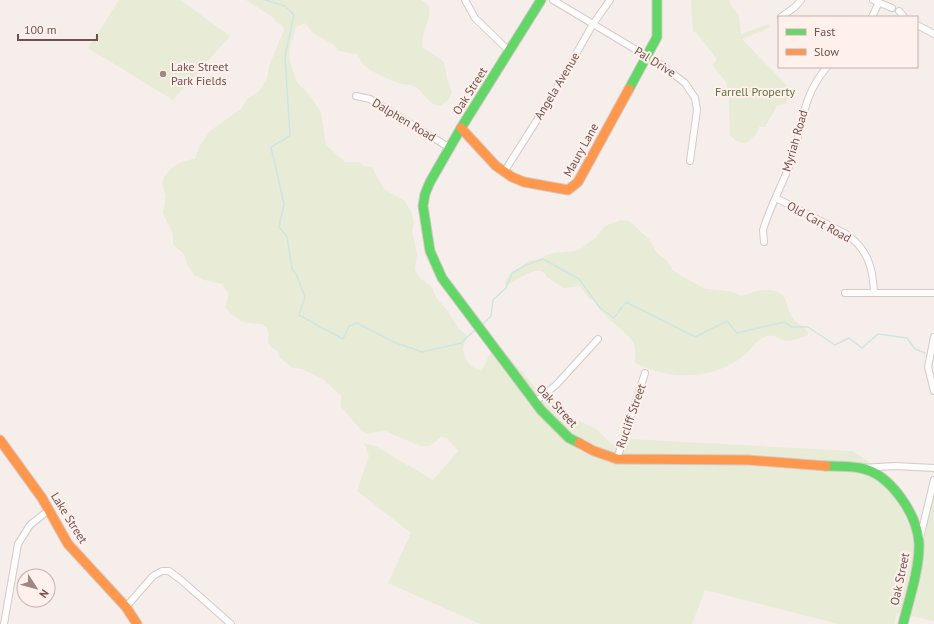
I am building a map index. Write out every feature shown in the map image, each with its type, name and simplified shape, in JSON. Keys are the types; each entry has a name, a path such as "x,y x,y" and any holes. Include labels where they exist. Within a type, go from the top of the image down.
{"street":[{"path":"465,0 475,18 509,50"},
{"name":"Oak Street","path":"541,0 461,128 425,194 423,206 427,232 435,264 442,278 535,402 556,426 569,438 594,451 617,459 748,460 861,468 883,480 906,503 917,528 919,544 917,563 903,624"},
{"name":"Pal Drive","path":"553,0 681,78 695,98 697,118 690,160"},
{"name":"Angela Avenue","path":"504,172 551,98 593,24 610,0"},
{"name":"Maury Lane","path":"461,128 504,172 522,182 549,186 566,192 573,189 647,57 658,34 657,0"},
{"path":"782,16 795,7 801,0"},
{"path":"872,16 876,1 892,8"},
{"path":"899,11 903,16"},
{"path":"918,26 934,34"},
{"name":"Myriah Road","path":"764,242 763,230 792,159 802,116 810,92 826,68"},
{"name":"Dalphen Road","path":"356,96 370,99 450,148"},
{"name":"Old Cart Road","path":"776,198 846,234 855,241 864,250 869,261 874,293"},
{"path":"845,293 934,293"},
{"path":"934,337 928,367 934,391"},
{"path":"535,402 556,385 598,339"},
{"name":"Rucliff Street","path":"617,459 645,373"},
{"name":"Lake Street","path":"0,440 49,510 68,544 126,607 137,624"},
{"path":"861,468 896,466 934,468"},
{"path":"919,544 934,480"},
{"path":"4,624 18,544 30,525 49,510"},
{"path":"126,607 153,576 162,571 169,571 231,624"}],"green space":[{"name":"Lake Street Park Fields","path":"119,0 180,0 230,36 173,100 88,48"},
{"path":"246,0 421,0 429,6 430,11 423,36 422,47 444,62 452,93 448,100 440,106 432,103 413,86 401,84 373,71 362,63 357,54 339,51 334,45 312,32 305,23 296,27 289,50 290,62 297,82 311,97 321,112 326,145 345,162 359,162 363,166 372,167 384,189 405,201 412,213 414,222 412,230 417,254 415,270 421,279 431,286 436,297 449,313 459,329 467,335 463,352 464,356 471,365 477,370 481,371 496,343 556,410 596,429 613,445 621,444 630,439 852,451 864,458 882,477 903,511 914,536 925,538 932,479 934,479 934,621 897,613 894,624 838,624 705,590 692,624 480,624 388,583 411,533 357,491 369,456 364,443 377,447 433,480 458,451 447,438 441,437 430,446 420,446 385,431 367,433 362,431 341,407 341,396 323,379 302,369 293,368 280,358 277,351 271,347 268,342 269,334 266,327 262,324 242,322 231,314 225,307 229,294 222,284 205,280 194,275 187,265 184,254 173,244 173,234 163,213 166,195 162,184 170,170 179,163 195,159 199,147 210,131 241,109 248,98 259,91 267,78 269,66 284,30 282,25 277,23 274,18"},
{"name":"Farrell Property","path":"691,0 729,0 732,7 739,15 741,34 769,24 771,27 742,39 788,87 786,92 790,96 785,104 777,106 765,127 759,127 756,134 746,143 736,141 730,135 729,98 726,82 712,65 717,60 716,58 695,31 693,33"},
{"path":"620,220 629,221 649,239 657,253 667,261 673,271 705,289 729,291 742,296 765,290 771,290 781,294 785,299 791,315 795,321 808,332 808,335 790,340 767,336 756,343 741,358 729,365 703,374 675,375 648,369 635,363 635,346 631,339 602,312 597,303 589,298 580,286 563,288 547,277 545,273 535,271 505,286 505,281 509,275 529,261 539,259 552,253 575,251 582,248 595,238 605,226"}],"waterway":[{"path":"265,0 285,6 294,15 285,56 290,136 271,147 284,204 279,227 287,237 292,269 297,276 305,297 299,315 343,339 349,326 357,323 394,342 422,352 461,343 476,329"},
{"path":"481,326 491,316 493,300 506,288 512,273 526,265 543,259 579,279 600,308 614,318 626,302 695,337 727,321 737,333 784,322 792,327 808,327 835,345 849,338 862,348 878,334 907,338 915,349 925,353"}],"traffic: fast":[{"path":"541,0 461,128 430,182 425,194 423,206 430,251 442,278 541,410 569,438 579,443"},
{"path":"629,89 657,37 657,0"},
{"path":"826,466 856,467 871,471 882,478 900,496 913,520 917,532 919,552 914,584 903,624"}],"traffic: slow":[{"path":"461,128 496,166 512,177 524,182 568,190 578,182 629,89"},
{"path":"0,440 42,498 68,544 126,607 137,624"},
{"path":"579,443 594,451 617,459 748,460 826,466"}],"place":[{"name":"Lake Street Park Fields","path":"163,74"}]}
